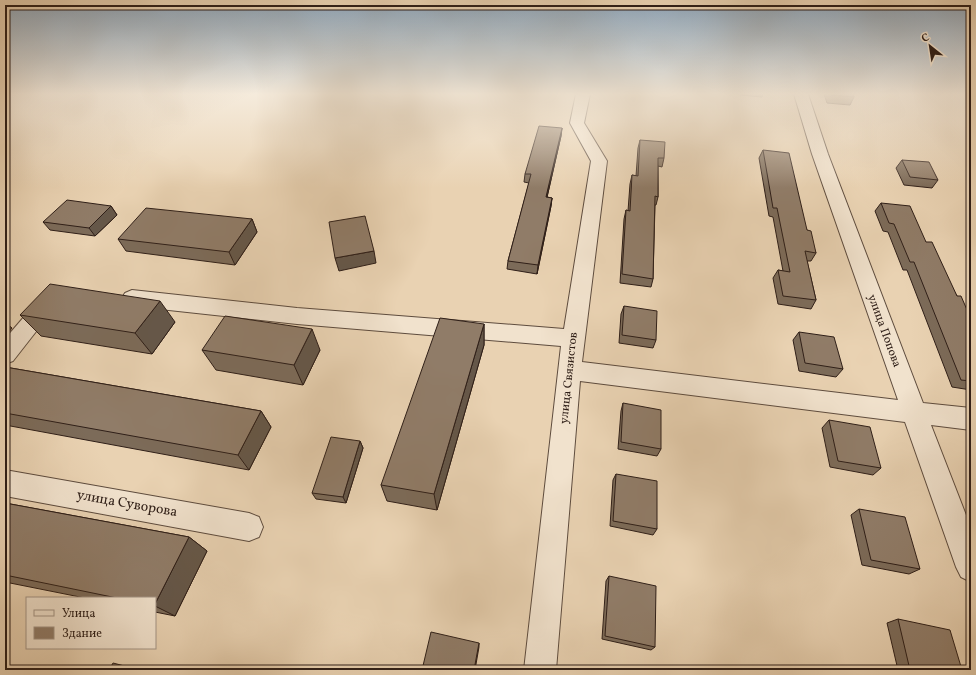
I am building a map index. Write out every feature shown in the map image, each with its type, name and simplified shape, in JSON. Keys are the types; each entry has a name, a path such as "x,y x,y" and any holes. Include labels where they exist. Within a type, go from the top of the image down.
{"street":[{"name":"улица Связистов","path":"540,670 573,338 599,161 578,126"},
{"name":"улица Попова","path":"811,126 822,161 971,567"},
{"path":"5,355 59,288 67,289"},
{"path":"114,296 199,307 350,321 573,338"},
{"path":"570,370 971,419"},
{"name":"улица Суворова","path":"5,483 249,527"}],"building":[{"path":"539,126 562,128 546,197 552,198 538,265 508,261 531,174 525,174"},
{"path":"640,140 665,142 664,158 658,158 658,197 655,196 653,279 622,274 626,210 630,211 632,175 638,176"},
{"path":"763,150 789,153 807,230 811,231 816,253 805,251 816,300 783,296 778,270 790,272 777,208 773,208"},
{"path":"902,160 929,162 938,180 910,177"},
{"path":"67,200 111,206 89,228 43,222"},
{"path":"881,203 910,206 926,242 932,242 957,296 961,296 971,319 971,381 961,380 914,262 910,262 894,224 889,223"},
{"path":"146,208 252,219 229,252 118,239"},
{"path":"365,216 374,251 335,258 329,222"},
{"path":"50,284 160,301 135,333 20,315"},
{"path":"624,306 657,311 656,340 622,335"},
{"path":"225,316 312,329 294,365 202,350"},
{"path":"440,318 484,324 434,494 381,485"},
{"path":"799,332 834,337 843,369 805,363"},
{"path":"5,367 261,411 238,455 5,413"},
{"path":"623,403 661,410 661,449 621,442"},
{"path":"829,420 870,427 881,468 838,461"},
{"path":"331,437 360,441 343,497 312,493"},
{"path":"616,474 657,481 657,529 613,521"},
{"path":"5,503 189,537 156,602 156,597 112,597 5,575"},
{"path":"859,509 905,517 920,569 871,560"},
{"path":"609,576 656,586 655,647 605,636"},
{"path":"898,619 950,630 962,670 910,670"},
{"path":"431,632 479,643 474,670 422,670"},
{"path":"113,663 140,670 109,670"}]}
